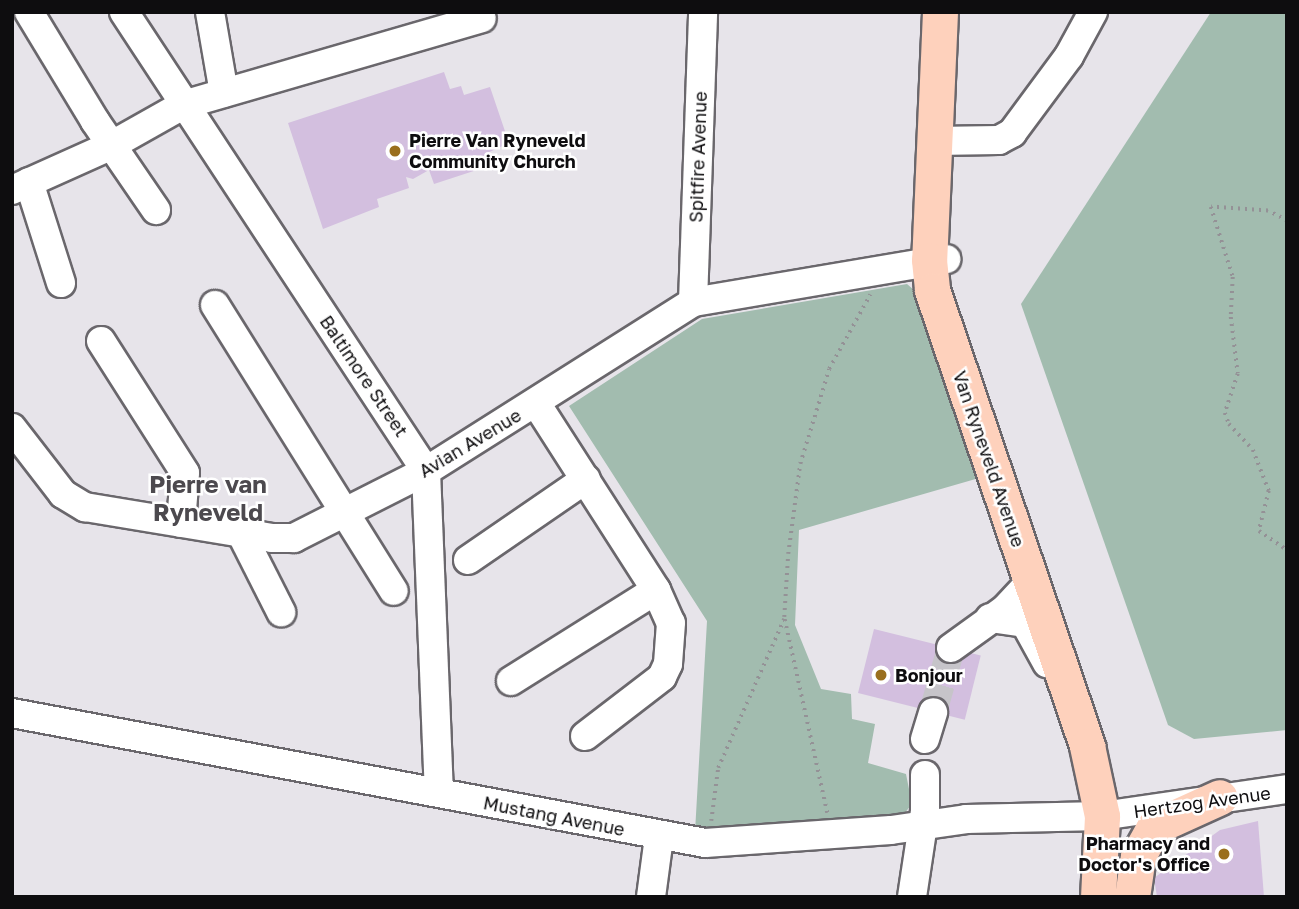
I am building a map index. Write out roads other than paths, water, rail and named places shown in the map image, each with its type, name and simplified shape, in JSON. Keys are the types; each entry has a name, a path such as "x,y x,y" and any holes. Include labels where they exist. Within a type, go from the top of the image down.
{"main road":[{"name":"Van Ryneveld Avenue","path":"940,12 942,140"},
{"name":"Van Ryneveld Avenue","path":"954,12 942,140 937,260 939,311 1110,815 1098,897"},
{"name":"Van Ryneveld Avenue","path":"937,260 958,312 1066,625 1101,740 1110,815 1114,897"},
{"path":"1132,897 1138,856 1147,835 1170,816 1220,797"}],"street":[{"path":"29,12 156,210"},
{"name":"Baltimore Street","path":"124,12 426,471"},
{"path":"211,12 225,93"},
{"name":"Spitfire Avenue","path":"693,302 703,12"},
{"path":"942,140 999,140 1020,126 1093,12"},
{"path":"61,284 21,186 112,145 183,105 482,18"},
{"name":"Avian Avenue","path":"12,428 69,499 110,512 241,533 294,538 426,471 693,302 937,260"},
{"path":"215,305 343,514 394,591"},
{"path":"101,341 185,473 181,523"},
{"path":"536,403 656,590 671,623 665,670 585,736"},
{"path":"426,471 439,793"},
{"path":"468,560 586,479"},
{"path":"241,533 281,612"},
{"path":"951,648 1014,601 1031,581"},
{"path":"511,681 656,590"},
{"path":"990,618 1025,623 1072,700"},
{"path":"925,740 933,712"},
{"name":"Mustang Avenue","path":"12,713 659,837 705,843 833,835 966,819 1110,815"},
{"path":"912,897 922,825 925,775"},
{"name":"Hertzog Avenue","path":"1110,815 1287,789"},
{"path":"650,897 659,837"}],"tunnel":[{"path":"933,712 951,648"}],"place":[{"name":"Pierre Van Ryneveld Community Church","path":"395,151"},
{"name":"Bonjour","path":"881,675"},
{"name":"Pharmacy and Doctor's Office","path":"1224,854"}],"district":[{"name":"Pierre van Ryneveld","path":"208,498"}]}
